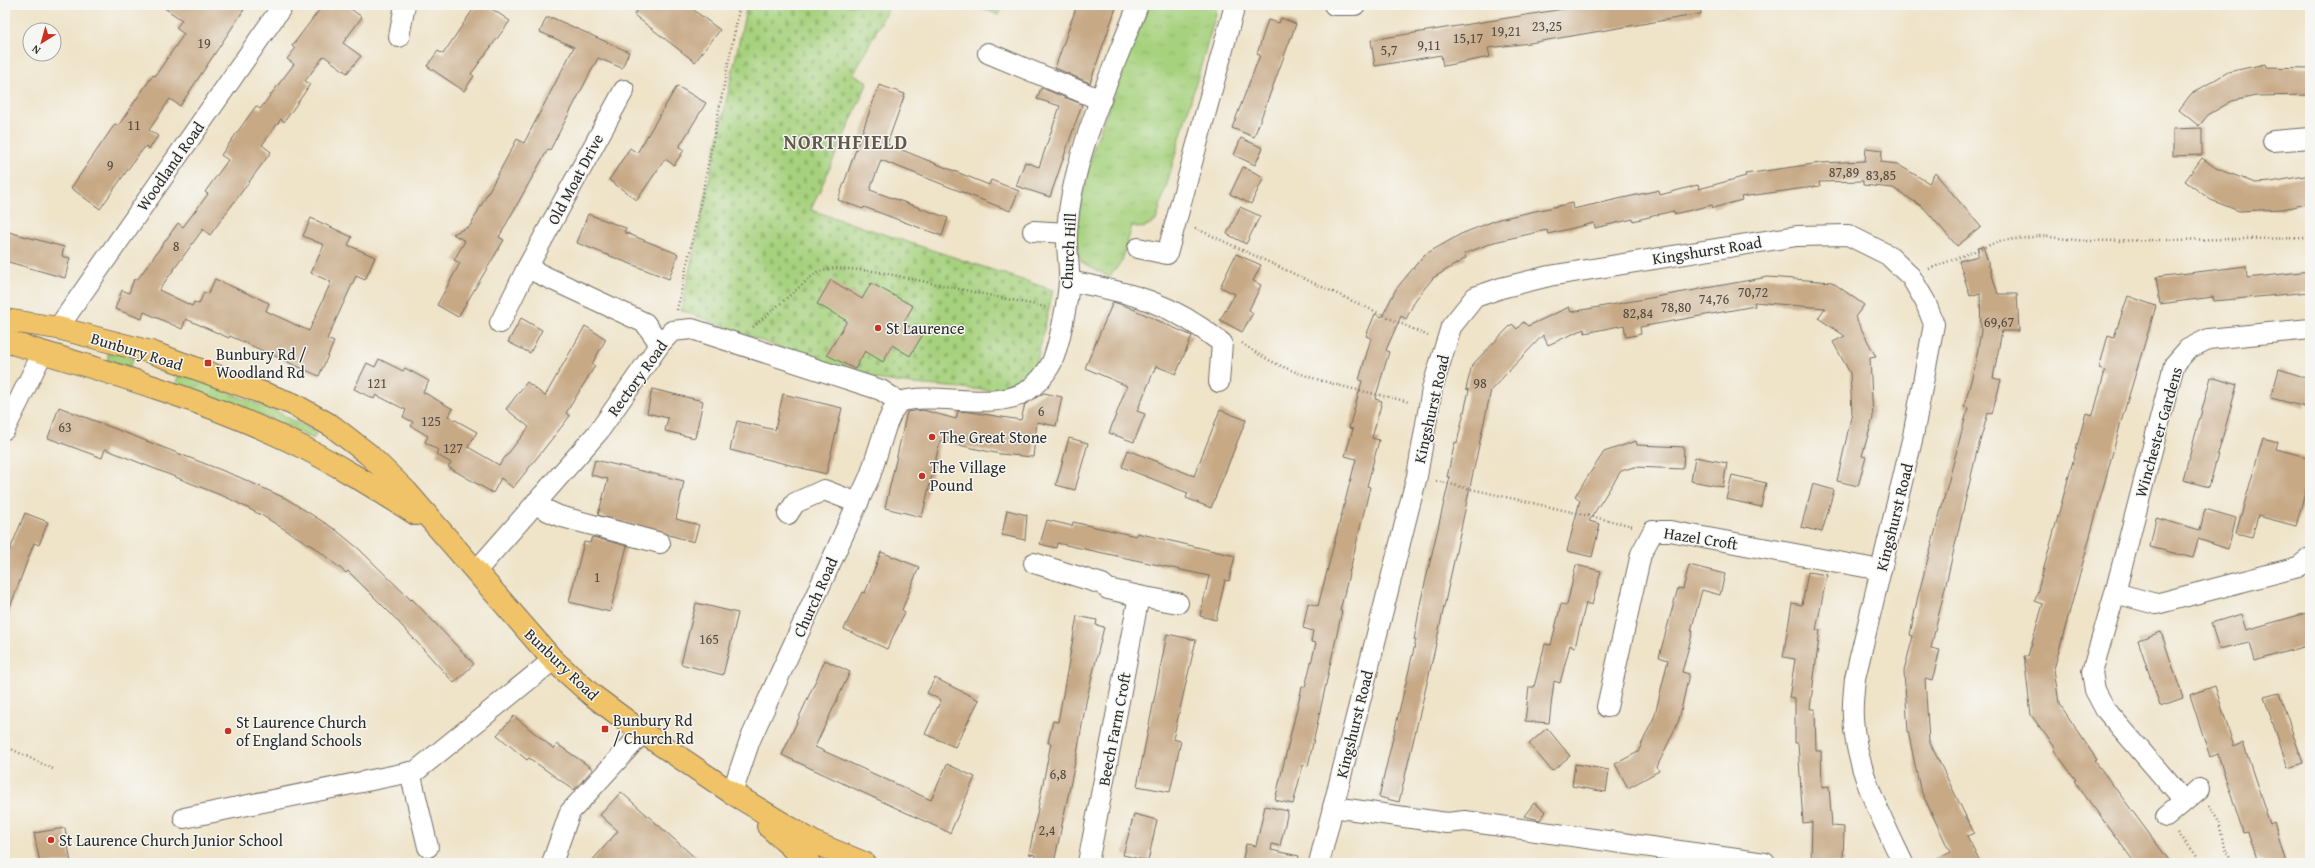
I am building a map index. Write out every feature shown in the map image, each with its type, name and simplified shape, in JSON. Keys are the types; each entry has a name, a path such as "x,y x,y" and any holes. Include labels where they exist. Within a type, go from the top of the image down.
{"main road":[{"name":"Bunbury Road","path":"5,320 58,328 150,352 293,404 332,426 368,454 406,491 553,660 592,695 642,732 732,793"},
{"path":"43,352 58,328"},
{"name":"Bunbury Road","path":"5,341 179,397 291,441 361,479 434,525"},
{"path":"732,793 809,863"},
{"path":"732,793 815,843 864,863"}],"street":[{"name":"Woodland Road","path":"58,328 283,5"},
{"name":"Church Hill","path":"899,402 929,397 1004,400 1027,390 1042,379 1051,363 1069,281 1067,233 1073,191 1087,139 1138,5"},
{"path":"1138,248 1167,254 1235,5"},
{"path":"1334,5 1356,5"},
{"path":"399,36 404,7"},
{"path":"988,54 1101,100"},
{"name":"Old Moat Drive","path":"500,322 527,268 624,90"},
{"path":"2273,141 2310,138"},
{"path":"1032,231 1067,233"},
{"name":"Kingshurst Road","path":"1319,863 1417,476 1429,408 1446,344 1451,328 1475,297 1501,288 1549,276 1797,236 1848,236 1888,255 1911,277 1925,301 1934,324 1913,436 1855,678 1853,717 1858,755 1873,800 1903,863"},
{"path":"527,268 645,323 666,337"},
{"path":"1069,281 1122,291 1169,307 1199,325 1222,343 1219,382"},
{"name":"Rectory Road","path":"476,571 600,431 666,337 692,329 881,390 899,402"},
{"name":"Winchester Gardens","path":"2191,795 2105,709 2095,690 2092,672 2115,593 2174,365 2188,349 2208,339 2310,329"},
{"path":"5,429 43,352"},
{"name":"Church Road","path":"732,793 750,740 870,476 886,426 893,410 899,402"},
{"path":"788,514 795,504 824,490 858,502"},
{"path":"536,502 544,509 559,516 660,543"},
{"name":"Hazel Croft","path":"1607,707 1641,554 1653,531 1670,531 1881,570"},
{"path":"2115,593 2156,604 2298,567 2309,562"},
{"path":"1034,563 1102,584 1108,590 1178,603"},
{"name":"Beech Farm Croft","path":"1088,863 1140,596"},
{"path":"184,818 410,772 422,768 553,660"},
{"path":"552,863 570,812 642,732"},
{"path":"410,772 428,847"},
{"path":"2166,817 2191,795"},
{"path":"1333,806 1447,823 1465,821 1765,863"}],"path":[{"path":"666,337 700,205 740,5"},
{"path":"1177,218 1446,344"},
{"path":"1911,277 2000,240 2041,236 2085,241 2310,238"},
{"path":"734,342 817,272 835,268 874,271 1049,308"},
{"path":"1222,343 1228,332 1256,354 1284,368 1429,408"},
{"path":"1417,476 1653,531"},
{"path":"5,746 53,769"},
{"path":"2191,795 2219,821 2224,848 2233,863"},
{"path":"2166,817 2203,863"}],"green space":[{"path":"747,5 890,5 854,74 868,82 811,210 1053,290 1036,366 1022,382 997,391 874,379 840,371 681,310"},
{"path":"976,5 1005,5 998,15"},
{"path":"1148,5 1216,5 1216,14 1156,221 1143,228 1132,226 1122,261 1109,277 1081,262 1075,232 1093,149"},
{"path":"108,351 134,358 129,368 108,361"},
{"path":"180,372 282,414 315,432 316,435 313,439 272,420 175,385"}],"building":[{"path":"160,5 247,5 180,106 170,99 149,130 158,136 149,149 146,146 138,155 100,209 71,188 115,124 118,126 153,75 155,76 184,34 176,28 182,20"},
{"path":"323,5 345,5 362,17 343,43 361,56 347,73 324,56 305,81 310,84 303,95 284,122 281,119 262,145 271,152 210,235 203,229 159,290 192,306 194,302 199,304 204,292 208,294 215,279 269,303 266,311 309,331 331,282 311,273 324,245 303,236 311,218 352,237 348,245 375,257 365,280 356,276 327,339 334,342 319,376 230,336 229,338 186,319 182,329 144,312 142,319 115,309 122,290 129,293 134,279 137,280 178,223 183,227 208,194 205,192 228,160 221,155 256,106 260,109 294,64 287,59 295,49 292,46"},
{"path":"476,5 486,5 510,21 471,74 474,76 464,91 427,66 438,51 443,54"},
{"path":"641,5 687,5 720,30 695,62 634,15"},
{"path":"1077,5 1117,5 1090,83 1055,68"},
{"path":"1588,5 1700,5 1701,14 1530,43 1488,48 1490,57 1443,66 1441,55 1375,66 1371,40"},
{"path":"546,18 553,18 629,52 622,68 598,58 550,150 548,149 499,237 504,240 458,317 437,305 460,263 454,260 465,241 453,234 470,226 517,139 524,143 574,47 540,32"},
{"path":"1281,18 1296,24 1254,137 1232,128 1260,55 1257,54 1268,20 1279,23"},
{"path":"2265,64 2266,67 2310,68 2310,95 2256,96 2232,101 2208,115 2199,126 2179,110 2191,94 2228,72"},
{"path":"879,85 905,94 887,144 989,185 991,180 1019,191 1010,211 881,160 870,190 948,218 942,236 864,207 863,209 838,200"},
{"path":"677,86 706,103 679,147 684,150 674,165 665,159 637,200 609,180 630,148 637,153"},
{"path":"1041,88 1082,104 1050,197 1016,186 1025,162 1039,167 1060,106 1037,99"},
{"path":"2202,128 2202,155 2173,156 2173,129"},
{"path":"1241,138 1263,148 1255,165 1234,155"},
{"path":"1866,148 1882,150 1881,162 1897,164 1929,183 1935,173 1981,227 1957,246 1923,207 1893,188 1863,185 1863,181 1819,182 1820,186 1741,197 1742,200 1713,208 1712,205 1674,214 1673,211 1633,221 1633,219 1595,228 1594,223 1548,234 1547,230 1494,242 1464,254 1466,258 1433,278 1416,299 1406,319 1401,316 1386,350 1389,352 1375,399 1382,401 1372,438 1379,440 1367,486 1370,487 1340,611 1342,611 1308,766 1303,765 1293,804 1275,800 1302,687 1305,687 1316,643 1311,642 1313,631 1303,628 1308,603 1318,606 1356,459 1345,456 1353,429 1349,428 1362,381 1359,380 1371,338 1366,336 1375,314 1382,317 1396,289 1424,255 1461,234 1499,219 1572,203 1573,209 1659,190 1660,195 1698,185 1699,189 1746,176 1745,174 1820,163 1865,161"},
{"path":"2202,158 2216,168 2255,183 2271,182 2310,175 2310,203 2283,209 2239,211 2211,200 2185,181"},
{"path":"1243,167 1264,177 1251,204 1230,194"},
{"path":"1240,207 1260,216 1246,244 1227,234"},
{"path":"588,214 626,228 624,232 678,254 669,279 577,243"},
{"path":"5,231 64,247 62,256 70,258 65,278 5,261"},
{"path":"1983,246 1998,294 2017,294 2019,331 2002,331 1993,378 2001,380 1992,414 1988,413 1976,455 1931,648 1940,650 1932,681 1925,679 1929,741 1974,833 1967,836 1981,863 1928,863 1950,852 1920,789 1908,731 1904,671 1913,636 1910,635 1918,596 1968,408 1964,407 1975,366 1981,331 1980,293 1970,296 1959,261 1978,256 1978,247"},
{"path":"1236,254 1261,265 1253,281 1261,285 1249,310 1253,313 1242,332 1220,320 1235,294 1220,287"},
{"path":"2246,266 2247,278 2310,271 2310,292 2214,301 2213,297 2160,304 2156,277"},
{"path":"1768,277 1832,282 1864,305 1855,317 1876,357 1870,358 1873,418 1862,456 1866,457 1858,486 1837,481 1852,413 1850,373 1833,342 1845,336 1818,318 1825,308 1754,302 1755,306 1640,327 1641,334 1626,337 1624,325 1585,333 1584,329 1548,345 1543,335 1491,390 1434,653 1399,802 1379,797 1416,640 1414,640 1421,600 1450,477 1447,477 1455,442 1457,443 1469,390 1466,389 1472,365 1512,324 1517,329 1523,322 1528,326 1569,307 1571,312"},
{"name":"St Laurence","path":"831,280 862,299 871,283 913,306 903,323 923,334 910,356 892,345 883,362 865,351 855,369 827,355 847,321 817,304"},
{"path":"2128,296 2156,306 2121,422 2054,669 2059,703 2097,760 2095,761 2171,863 2135,863 2074,781 2076,780 2054,750 2056,749 2031,715 2024,656 2028,656 2043,604 2035,601 2086,413 2093,415 2105,371 2099,369 2108,335 2114,337"},
{"path":"1113,302 1126,306 1192,336 1176,374 1156,366 1137,411 1145,414 1134,442 1109,433 1127,386 1085,368"},
{"path":"521,318 542,330 530,353 508,342"},
{"path":"585,326 606,339 592,364 595,366 566,413 570,416 513,488 501,478 493,493 448,467 451,463 436,454 438,450 425,442 428,436 411,426 413,422 403,417 406,410 376,395 374,399 354,389 367,363 375,367 379,359 403,371 405,368 429,381 423,392 453,409 448,416 477,432 468,447 499,465 529,427 506,409 527,382 545,396"},
{"path":"2279,369 2310,379 2310,404 2305,403 2305,407 2271,398"},
{"path":"2211,377 2237,385 2209,487 2183,480"},
{"path":"652,389 703,401 695,438 665,431 668,418 647,413"},
{"path":"1044,393 1062,397 1056,426 1037,422 1033,457 1000,454 940,441 922,517 885,508 907,412 923,410 956,419 958,411 1021,420 1025,404"},
{"path":"783,394 842,408 826,474 730,450 737,421 775,430"},
{"path":"59,407 239,477 287,499 336,530 359,549 411,600 412,599 474,664 454,683 393,616 348,571 346,573 318,550 263,516 228,498 105,449 102,458 48,438"},
{"path":"1220,410 1246,420 1211,508 1186,498 1188,493 1122,467 1128,450 1194,476"},
{"path":"1069,438 1088,443 1075,490 1056,485"},
{"path":"2263,438 2278,442 2276,449 2310,458 2310,475 2296,526 2258,516 2252,537 2236,533"},
{"path":"1636,441 1637,445 1684,447 1683,469 1634,467 1621,471 1589,521 1600,524 1592,557 1567,551 1580,500 1575,496 1604,452"},
{"path":"1695,457 1727,463 1723,487 1691,481"},
{"path":"595,460 684,481 676,519 699,525 694,542 598,515 608,479 591,475"},
{"path":"1732,475 1766,483 1761,507 1726,499"},
{"path":"1813,484 1834,490 1822,532 1801,527"},
{"path":"2205,509 2236,518 2228,549 2198,539 2193,558 2150,547 2156,518 2200,530"},
{"path":"1007,510 1027,515 1025,540 1002,535"},
{"path":"25,513 48,522 39,545 34,543 6,618 5,562"},
{"path":"1047,520 1072,526 1073,522 1136,536 1137,533 1235,556 1229,581 1225,580 1216,620 1200,616 1209,576 1057,543 1056,548 1040,544"},
{"path":"592,537 627,546 610,612 569,602 584,542 590,543"},
{"path":"881,552 919,567 902,610 905,612 887,649 844,629 862,592 865,593"},
{"path":"1576,565 1601,571 1592,605 1586,603 1575,647 1570,645 1560,683 1554,681 1549,723 1525,721 1529,687 1534,687 1545,644 1551,645 1561,604 1567,605"},
{"path":"1689,565 1725,574 1720,595 1702,590 1682,672 1689,674 1679,720 1657,767 1659,771 1628,788 1615,764 1638,752 1655,715 1668,660 1659,657 1678,588 1683,589"},
{"path":"1808,572 1827,575 1816,630 1820,630 1810,709 1815,709 1816,751 1821,751 1822,787 1829,786 1832,826 1844,827 1843,863 1811,863 1812,822 1803,823 1798,743 1795,743 1795,699 1789,698 1795,659 1783,657 1792,603 1802,605"},
{"path":"696,603 738,613 723,675 681,664"},
{"path":"2310,612 2310,645 2255,661 2250,642 2219,649 2211,623 2241,614 2246,630"},
{"path":"1077,616 1097,620 1096,625 1104,627 1086,702 1054,863 1034,863 1035,855 1029,854 1051,743 1048,743 1053,721 1058,722"},
{"path":"2161,632 2183,698 2160,706 2138,640"},
{"path":"1167,634 1196,640 1173,739 1181,741 1170,792 1137,786"},
{"path":"825,660 850,672 815,747 931,800 947,764 975,777 950,833 782,755"},
{"path":"935,678 979,700 955,747 925,734 941,700 927,693"},
{"path":"2215,686 2234,747 2243,743 2270,824 2274,822 2286,863 2264,863 2262,860 2258,861 2248,832 2243,833 2218,754 2210,757 2190,695"},
{"path":"2279,693 2303,763 2288,768 2264,697"},
{"path":"514,716 554,749 557,744 593,769 574,790 529,758 527,760 497,735"},
{"path":"1547,728 1570,756 1552,771 1529,744"},
{"path":"1575,764 1609,770 1606,792 1572,786"},
{"path":"621,792 701,863 590,863 618,831 600,815"},
{"path":"1534,803 1546,812 1540,820 1524,816"},
{"path":"1265,806 1288,811 1280,846 1272,844 1271,850 1299,856 1298,863 1242,863 1246,844 1256,846"},
{"path":"1134,814 1157,820 1148,861 1123,855"},
{"name":"St Laurence Church Junior School","path":"65,828 71,863 40,863 34,833"}],"place":[{"name":"St Laurence","path":"878,328"},
{"name":"Bunbury Rd / Woodland Rd","path":"208,363"},
{"name":"The Great Stone","path":"932,437"},
{"name":"The Village Pound","path":"922,476"},
{"name":"Bunbury Rd / Church Rd","path":"605,729"},
{"name":"St Laurence Church of England Schools","path":"228,731"},
{"name":"St Laurence Church Junior School","path":"51,840"}],"district":[{"name":"NORTHFIELD","path":"846,142"}]}
